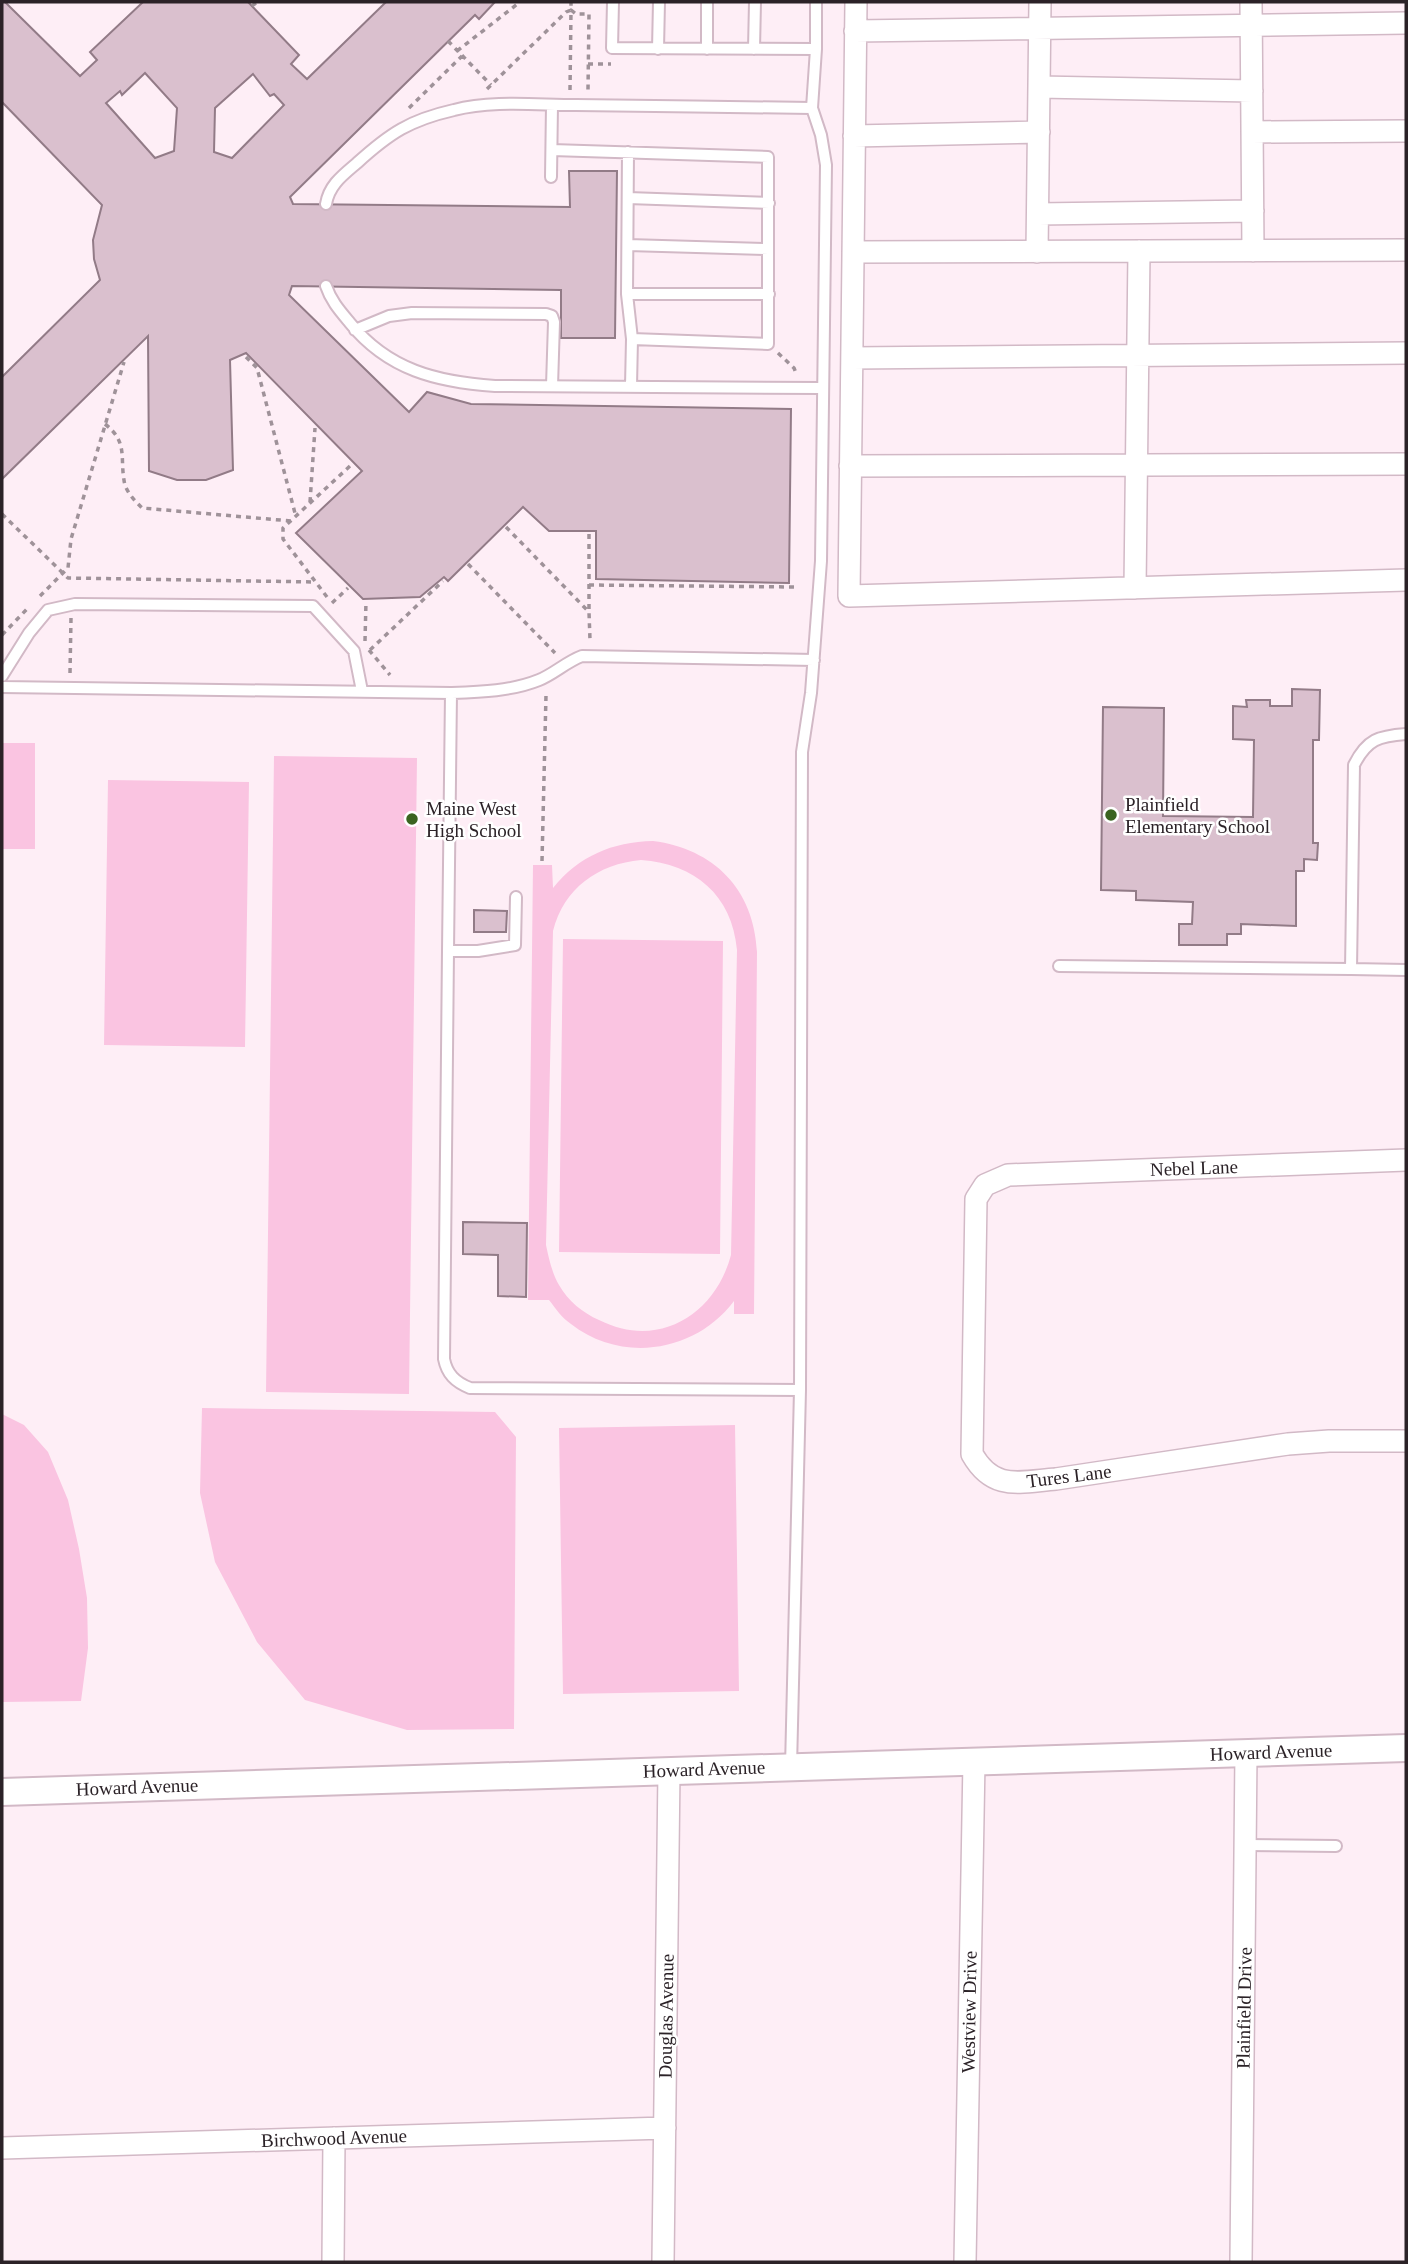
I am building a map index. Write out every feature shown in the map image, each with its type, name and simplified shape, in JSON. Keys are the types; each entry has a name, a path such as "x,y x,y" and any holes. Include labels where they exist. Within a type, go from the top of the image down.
{"street":[{"path":"856,2 849,596 1406,580"},
{"path":"1037,252 1040,2"},
{"path":"1251,2 1253,251"},
{"path":"855,32 1406,23"},
{"path":"1040,87 1252,91"},
{"path":"1252,132 1406,131"},
{"path":"854,136 1039,132"},
{"path":"1038,214 1253,211"},
{"path":"853,252 1406,250"},
{"path":"1135,588 1139,251"},
{"path":"852,358 1406,354"},
{"path":"850,466 1406,464"},
{"name":"Nebel Lane","path":"985,1185 1008,1175 1406,1160"},
{"name":"Tures Lane","path":"985,1185 976,1199 972,1454 981,1471 1000,1481 1019,1482 1056,1479 1288,1444 1406,1441"},
{"name":"Howard Avenue","path":"2,1792 1406,1748"},
{"name":"Plainfield Drive","path":"1241,2262 1246,1753"},
{"name":"Westview Drive","path":"965,2262 974,1761"},
{"name":"Douglas Avenue","path":"663,2262 669,1770"},
{"name":"Birchwood Avenue","path":"2,2148 665,2128"},
{"path":"333,2262 334,2138"}],"lane":[{"path":"613,2 612,48 816,49"},
{"path":"658,48 659,2"},
{"path":"707,2 707,49"},
{"path":"754,49 755,2"},
{"path":"791,1767 800,1390 802,752 811,693 821,561 826,165 821,135 812,108 816,2"},
{"path":"326,204 328,193 335,182 386,136 409,124 453,110 477,106 552,105 812,108"},
{"path":"551,177 552,105"},
{"path":"552,150 768,157 768,344 632,339"},
{"path":"628,152 627,294 632,339 631,386"},
{"path":"628,198 769,203"},
{"path":"628,245 768,249"},
{"path":"326,286 330,298 355,330 401,366 432,378 495,386 822,388"},
{"path":"627,294 769,295"},
{"path":"355,330 389,316 412,313 546,314 552,316 554,322 552,386"},
{"path":"2,676 29,633 48,610 75,604 313,606 354,650 362,691"},
{"path":"2,687 451,693 513,688 531,683 582,656 814,660"},
{"path":"451,693 444,1359 453,1378 461,1384 480,1388 800,1390"},
{"path":"1351,970 1354,765 1361,750 1380,736 1406,734"},
{"path":"448,951 478,951 514,945 516,897"},
{"path":"1059,966 1406,970"},
{"path":"1245,1845 1336,1846"}],"path":[{"path":"252,6 257,2"},
{"path":"457,51 520,2"},
{"path":"570,92 571,2"},
{"path":"571,10 576,14 589,14 588,92"},
{"path":"484,92 571,10"},
{"path":"448,41 491,85"},
{"path":"409,108 462,56"},
{"path":"588,64 614,64"},
{"path":"768,344 794,368 797,375"},
{"path":"246,357 257,368 296,517"},
{"path":"36,600 68,568 71,540 124,362"},
{"path":"105,424 112,429 123,450 126,487 142,508 291,522"},
{"path":"310,504 315,428"},
{"path":"348,588 332,603 283,539 283,528 350,466"},
{"path":"2,514 68,578 315,582"},
{"path":"506,527 589,612"},
{"path":"589,534 590,640"},
{"path":"468,564 555,653"},
{"path":"370,650 443,581"},
{"path":"589,584 794,587"},
{"path":"365,644 366,601"},
{"path":"2,635 28,609"},
{"path":"70,676 71,616"},
{"path":"357,634 390,675"},
{"path":"542,860 546,695"}],"shaded area":[{"path":"2,743 35,743 35,849 2,849"},
{"path":"274,756 417,758 409,1394 266,1392"},
{"path":"108,780 249,782 245,1047 104,1045"},
{"path":"653,841 675,845 712,863 727,876 748,909 757,952 754,1314 734,1314 734,1301 700,1332 657,1347 635,1348 591,1337 568,1322 549,1300 528,1300 533,865 552,865 553,888 585,859 610,848","holes":["641,860 678,868 707,886 719,898 734,931 737,950 731,1255 712,1295 698,1310 681,1321 642,1331 621,1328 599,1320 576,1306 557,1280 547,1250 553,931 565,902 585,881 597,873 625,862"]},
{"path":"563,939 723,941 720,1254 559,1252"},
{"path":"202,1408 495,1412 516,1437 514,1729 407,1730 305,1700 257,1642 215,1562 200,1493"},
{"path":"2,1414 24,1425 48,1452 68,1500 87,1598 88,1648 81,1701 2,1702"},
{"path":"735,1425 739,1691 563,1694 559,1428"}],"building":[{"path":"2,2 80,76 97,60 90,52 143,2 248,2 299,55 291,64 307,79 386,2 495,2 479,19 475,15 290,197 293,204 570,207 569,171 617,171 615,338 561,338 561,290 292,286 289,295 409,412 427,392 471,404 791,409 789,583 596,579 596,531 549,531 523,507 448,581 444,577 420,597 363,599 296,533 362,471 246,353 230,360 233,470 206,480 177,480 149,471 148,336 2,479 2,377 100,280 94,259 93,240 102,205 2,102","holes":["145,73 177,108 174,151 155,158 106,103 120,91 122,95","253,74 270,96 274,94 284,105 232,158 214,152 215,108"]},
{"path":"1292,689 1320,690 1319,740 1313,740 1313,843 1318,843 1317,860 1304,859 1304,871 1296,871 1296,926 1241,924 1241,934 1227,934 1227,945 1179,945 1179,924 1192,924 1193,902 1136,900 1136,891 1101,890 1103,707 1164,708 1163,816 1253,817 1254,740 1233,739 1233,706 1247,707 1246,700 1270,700 1270,706 1292,706"},
{"path":"474,910 507,911 506,932 474,932"},
{"path":"463,1222 527,1223 526,1297 498,1296 498,1255 463,1254"}],"place":[{"name":"Plainfield Elementary School","path":"1111,815"},
{"name":"Maine West High School","path":"412,819"}]}
